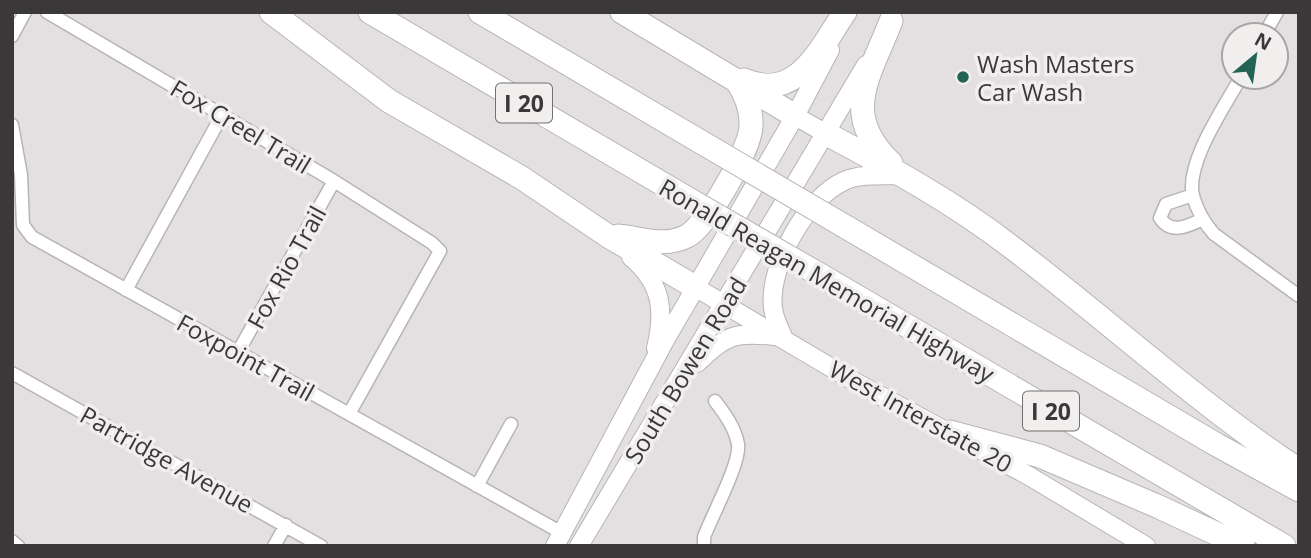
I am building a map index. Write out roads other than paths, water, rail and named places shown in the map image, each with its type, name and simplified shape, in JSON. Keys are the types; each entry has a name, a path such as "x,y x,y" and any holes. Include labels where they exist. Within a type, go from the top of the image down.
{"highway":[{"path":"271,12 389,101 522,178 608,236 695,287"},
{"name":"Ronald Reagan Memorial Highway","path":"370,12 1284,546"},
{"name":"I 20","path":"480,12 1217,445 1299,490"},
{"path":"622,12 794,116"},
{"path":"712,65 757,85 778,84 794,79 810,66 848,12"},
{"path":"893,17 865,85 862,98 863,121 872,141 903,175"},
{"path":"608,236 671,242 696,230 741,159 750,136 749,107 737,81"},
{"path":"825,133 903,175 1008,244 1218,412 1299,470"},
{"path":"950,432 1040,456 1243,546"}],"main road":[{"name":"South Bowen Road","path":"559,540 695,287 794,116 848,12"},
{"name":"South Bowen Road","path":"579,546 893,17"},
{"path":"794,116 825,133"},
{"path":"683,374 718,344 733,335 746,333 782,337 772,307 782,262 803,217 825,192 846,180 903,175"},
{"path":"608,236 648,273 661,307 659,335 652,365"},
{"name":"West Interstate 20","path":"695,287 857,383 950,432 1146,546"}],"street":[{"path":"12,36 25,12"},
{"name":"Fox Creel Trail","path":"47,12 334,181 432,243 440,251 349,414"},
{"path":"1233,91 1207,139 1194,170 1193,195 1203,219 1214,234 1299,296"},
{"path":"126,290 222,115"},
{"name":"Foxpoint Trail","path":"12,125 21,175 23,225 32,237 477,485 559,540"},
{"name":"Fox Rio Trail","path":"238,352 334,181"},
{"path":"1193,195 1166,204 1160,218 1169,228 1180,228 1203,219"},
{"name":"Partridge Avenue","path":"12,373 321,546"},
{"path":"704,546 704,537 734,468 739,447 729,419 715,401"},
{"path":"477,485 511,424"},
{"path":"274,546 286,526"},
{"path":"12,541 18,546"}],"place":[{"name":"Wash Masters Car Wash","path":"963,77"}]}
